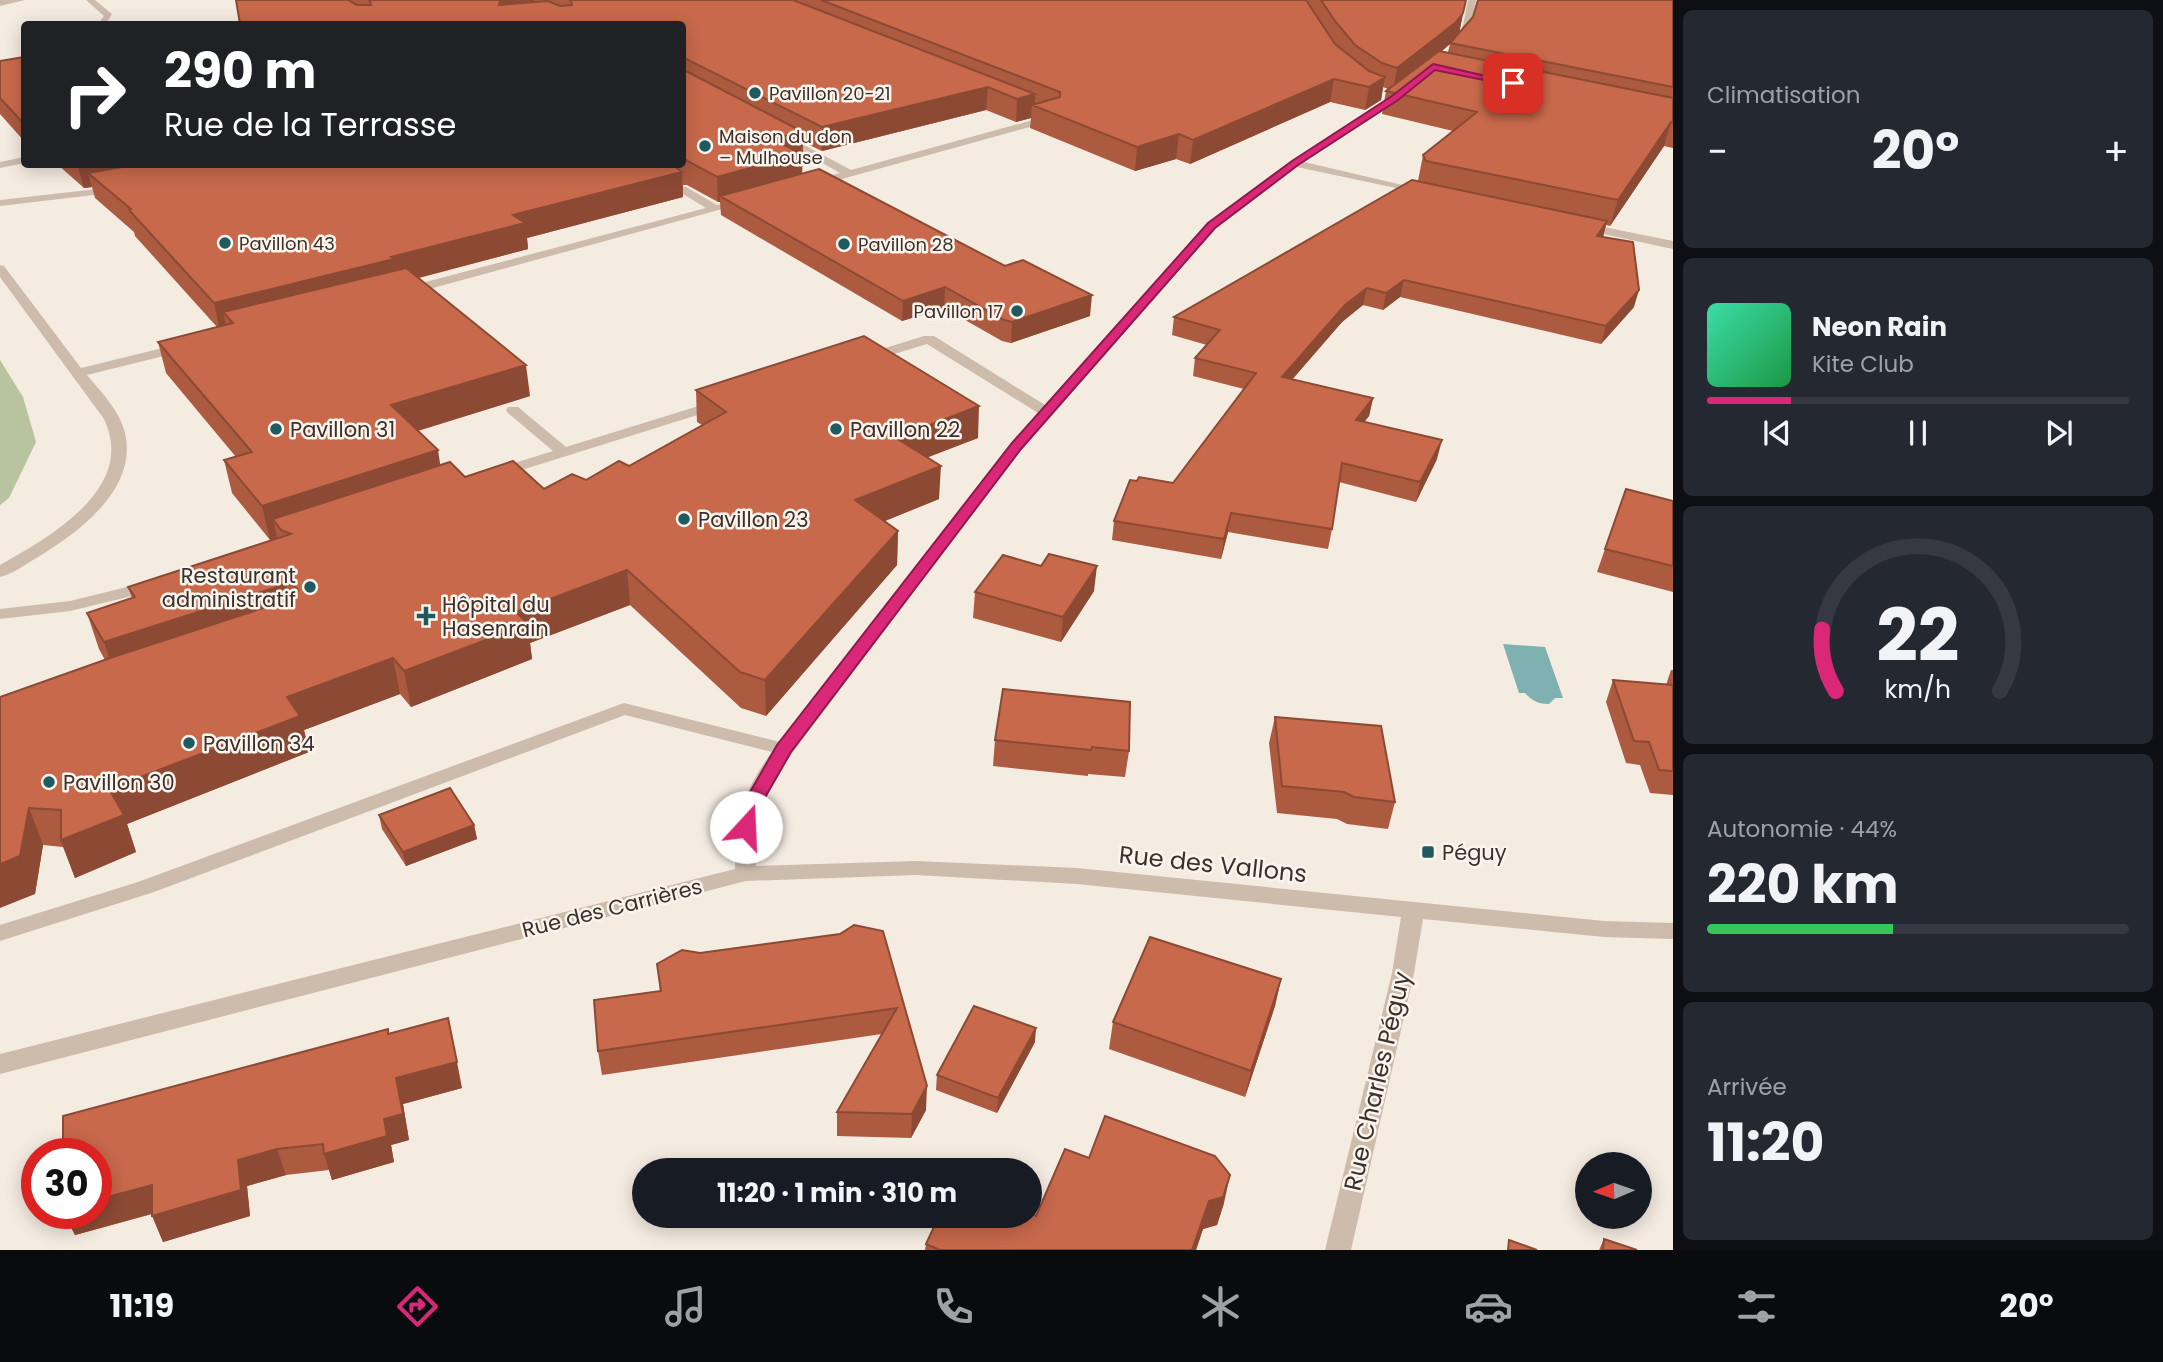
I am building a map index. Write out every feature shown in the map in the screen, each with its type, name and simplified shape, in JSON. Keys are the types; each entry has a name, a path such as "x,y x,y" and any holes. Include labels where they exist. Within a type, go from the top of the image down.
{"street":[{"path":"0,3 21,0"},
{"path":"90,0 109,16 105,21"},
{"path":"1448,55 1465,35 1472,0"},
{"path":"746,874 746,827 750,808 784,749 1017,446 1212,226 1295,163 1389,96 1414,82"},
{"path":"796,188 1052,118 1039,113"},
{"path":"778,135 850,174"},
{"path":"0,165 21,161"},
{"path":"1295,163 1435,196"},
{"path":"0,203 133,188"},
{"path":"682,189 716,209"},
{"path":"392,295 756,199"},
{"path":"1577,226 1673,245"},
{"path":"0,269 90,387 118,433 120,453 113,478 96,504 67,530 0,572"},
{"path":"853,363 929,339 1046,412"},
{"path":"78,373 195,344"},
{"path":"484,477 734,399"},
{"path":"513,410 562,452"},
{"path":"0,614 71,606 162,583"},
{"path":"0,933 146,887 624,709 784,749"},
{"name":"Rue des Vallons","path":"746,874 916,867 1077,876 1604,929 1673,931"},
{"name":"Rue des Carrières","path":"0,1064 746,874"},
{"name":"Rue Charles Péguy","path":"1338,1250 1403,974 1413,911"}],"green space":[{"path":"0,360 23,397 36,442 9,498 0,505"}],"water":[{"path":"1503,644 1545,647 1563,698 1555,698 1545,704 1533,700 1525,693 1519,693"}],"building":[{"path":"236,0 348,0 357,5 371,5 368,0 503,0 499,5 548,1 560,6 572,5 570,0 793,0 1035,94 1017,99 988,87 822,127 686,59 686,21 240,21"},
{"path":"821,0 1306,0 1335,44 1369,71 1385,77 1369,87 1334,79 1193,140 1179,134 1137,147 1032,105 1060,97 1060,92"},
{"path":"1321,0 1466,0 1463,13 1455,23 1397,68 1382,63 1355,45"},
{"path":"1478,0 1673,0 1673,87 1450,43 1473,17"},
{"path":"1439,51 1673,98 1673,123 1671,122 1618,200 1426,161 1423,155 1477,112 1386,91"},
{"path":"21,58 21,121 0,98 0,61"},
{"path":"686,71 803,132 772,139 802,154 717,177 686,160"},
{"path":"116,168 677,168 682,172 513,215 525,223 391,257 394,259 214,303 129,210 131,209 88,173"},
{"path":"819,169 1005,266 1023,260 1092,295 1012,322 945,287 903,301 720,196"},
{"path":"1412,180 1607,221 1597,236 1633,242 1639,290 1606,326 1404,280 1386,293 1367,288 1345,305 1282,377 1373,398 1356,420 1442,440 1420,482 1342,463 1332,529 1231,513 1224,539 1114,521 1130,480 1137,481 1139,477 1173,483 1256,373 1195,358 1220,330 1174,317"},
{"path":"406,268 526,365 391,405 438,450 262,506 224,460 252,452 158,342 233,323 223,312"},
{"path":"864,336 979,406 896,438 941,466 855,500 898,531 765,680 740,672 627,570 516,612 528,624 404,671 393,658 287,697 300,716 109,789 124,815 61,840 61,810 29,808 20,856 0,864 0,697 294,598 298,590 293,585 286,584 104,642 87,613 135,597 128,587 291,534 281,530 273,519 450,462 465,477 513,461 544,489 572,474 586,480 619,461 629,466 726,412 696,390"},
{"path":"1626,489 1673,501 1673,566 1605,549"},
{"path":"1049,554 1097,566 1063,617 975,592 1003,555 1041,566"},
{"path":"1613,680 1673,685 1673,771 1659,770 1649,742 1634,741"},
{"path":"1003,689 1130,702 1129,751 1092,747 1091,750 995,740"},
{"path":"1275,717 1381,726 1395,802 1354,797 1344,792 1282,786"},
{"path":"450,788 474,825 403,852 379,815"},
{"path":"854,925 883,931 927,1086 912,1114 837,1112 897,1008 598,1051 594,1000 661,991 657,964 682,950 700,953 840,934"},
{"path":"1150,937 1281,979 1251,1071 1113,1022"},
{"path":"974,1006 1036,1028 998,1098 937,1075"},
{"path":"448,1018 457,1062 396,1078 403,1114 384,1119 387,1136 324,1154 323,1144 277,1149 238,1160 241,1190 152,1216 152,1185 112,1196 112,1138 63,1138 63,1116 388,1029 388,1034"},
{"path":"1105,1116 1215,1156 1230,1175 1223,1197 1209,1201 1192,1250 940,1250 926,1244 933,1228 1042,1228 1042,1202 1065,1149 1089,1158"},
{"path":"1604,1239 1637,1250 1603,1250"},
{"path":"1509,1240 1537,1250 1508,1250"}],"place":[{"name":"Pavillon 20-21","path":"755,93"},
{"name":"Maison du don – Mulhouse","path":"705,146"},
{"name":"Pavillon 43","path":"225,243"},
{"name":"Pavillon 28","path":"844,244"},
{"name":"Pavillon 17","path":"1017,311"},
{"name":"Pavillon 31","path":"276,429"},
{"name":"Pavillon 22","path":"836,429"},
{"name":"Pavillon 23","path":"684,519"},
{"name":"Restaurant administratif","path":"310,587"},
{"name":"Hôpital du Hasenrain","path":"426,616"},
{"name":"Pavillon 34","path":"189,743"},
{"name":"Pavillon 30","path":"49,782"},
{"name":"Péguy","path":"1428,852"}],"route":[{"path":"746,827 750,808 784,749 1017,446 1212,226 1254,192 1395,98 1433,67 1513,83"}]}
